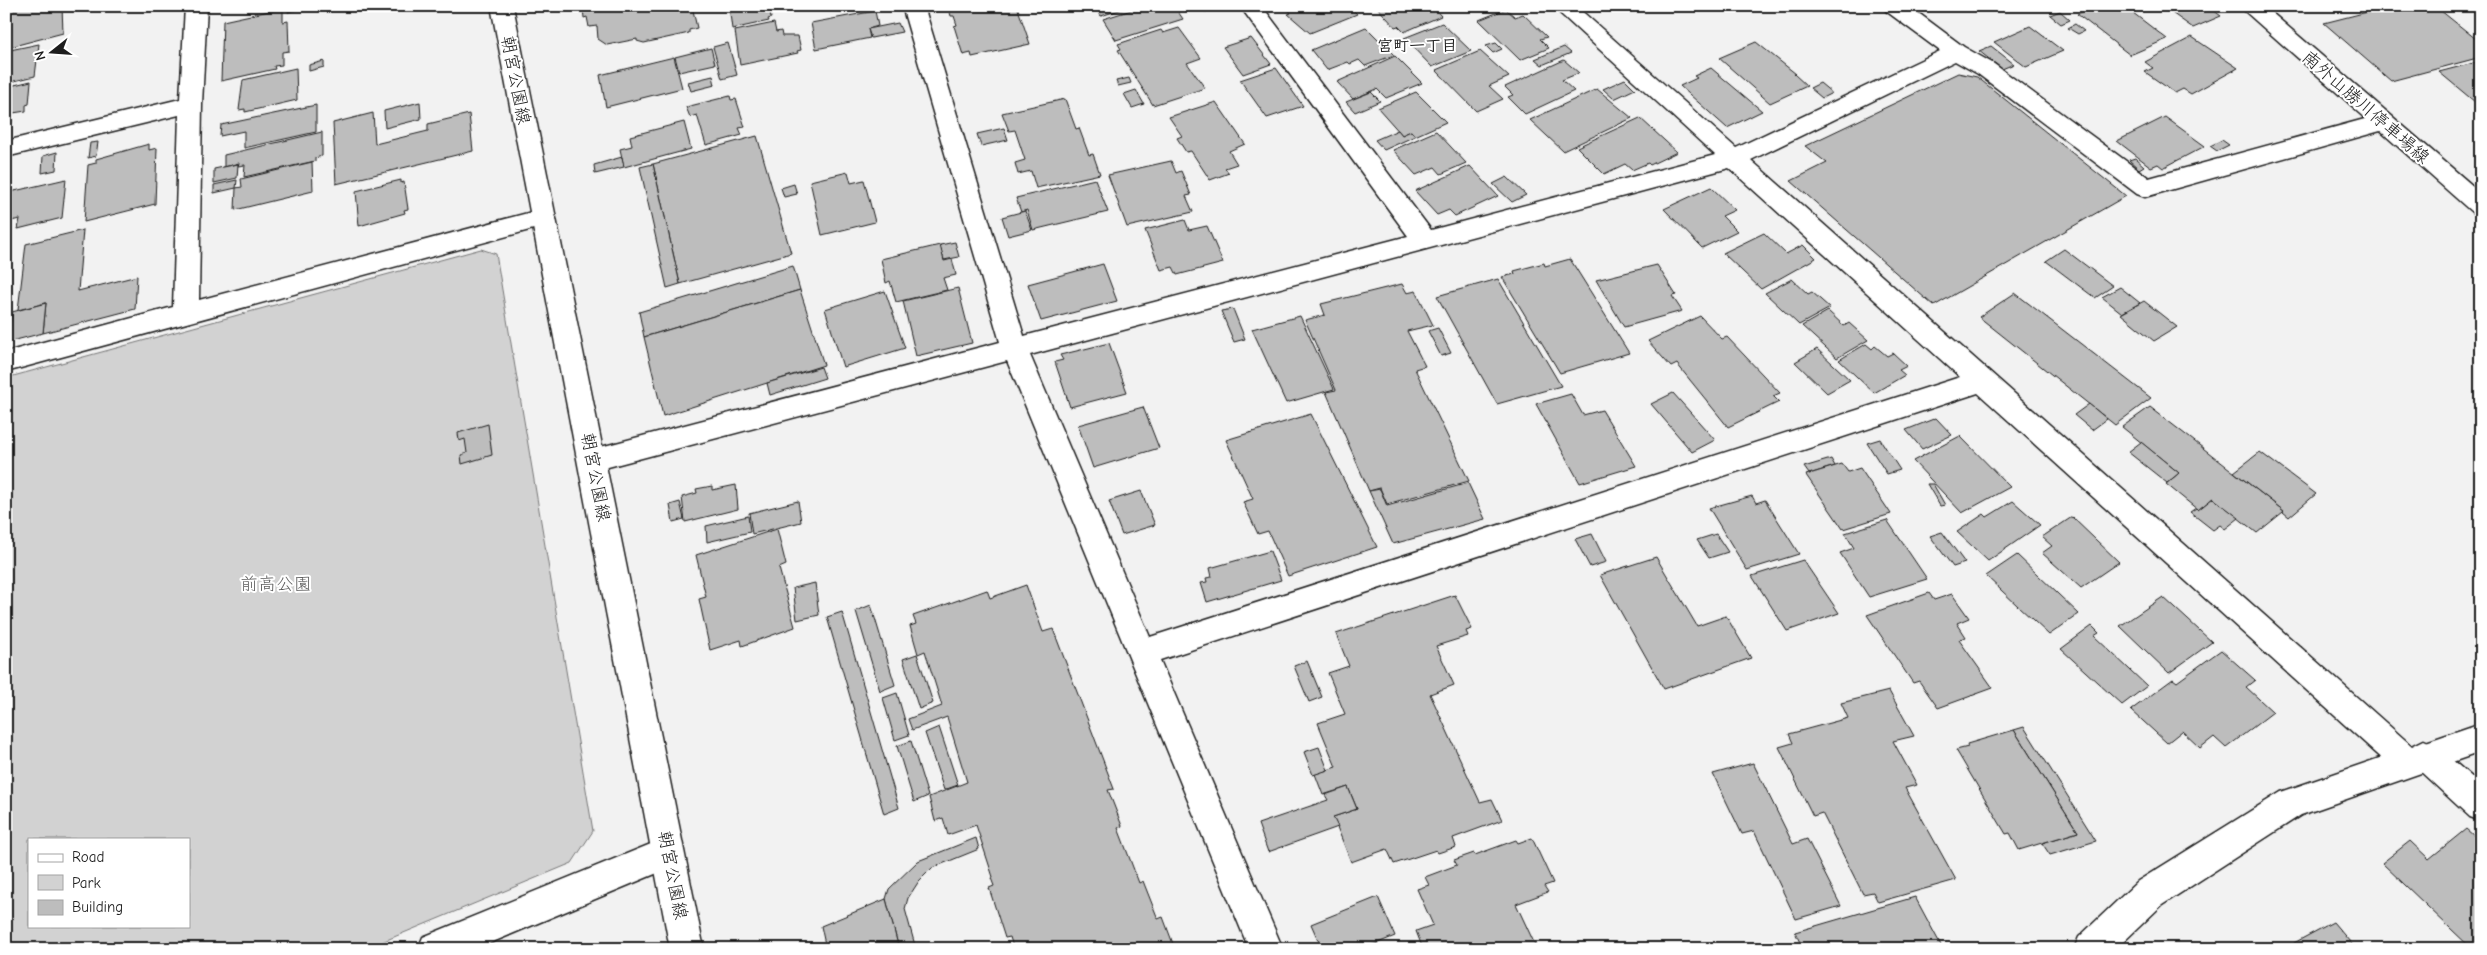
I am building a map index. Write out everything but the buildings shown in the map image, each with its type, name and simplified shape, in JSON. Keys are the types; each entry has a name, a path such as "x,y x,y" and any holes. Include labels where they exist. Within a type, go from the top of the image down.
{"street":[{"path":"186,313 191,104 196,6"},
{"name":"朝宮公園線","path":"502,6 593,460 687,949"},
{"path":"913,6 1015,350 1266,949"},
{"path":"1251,6 1425,240"},
{"path":"1562,6 1982,381 2416,759 2481,806"},
{"path":"1894,6 1956,52 1986,69 2145,188 2383,122"},
{"name":"南外山勝川停車場線","path":"2250,6 2481,207"},
{"path":"593,460 1733,159 1956,52"},
{"path":"6,148 191,104"},
{"path":"6,362 543,218"},
{"path":"1141,653 1982,381"},
{"path":"2091,949 2150,893 2292,803 2481,736"},
{"path":"435,949 668,853"}],"green space":[{"name":"前高公園","path":"481,249 496,254 593,831 572,863 365,949 6,949 6,378"}],"district":[{"name":"宮町一丁目","path":"1417,45"}]}
